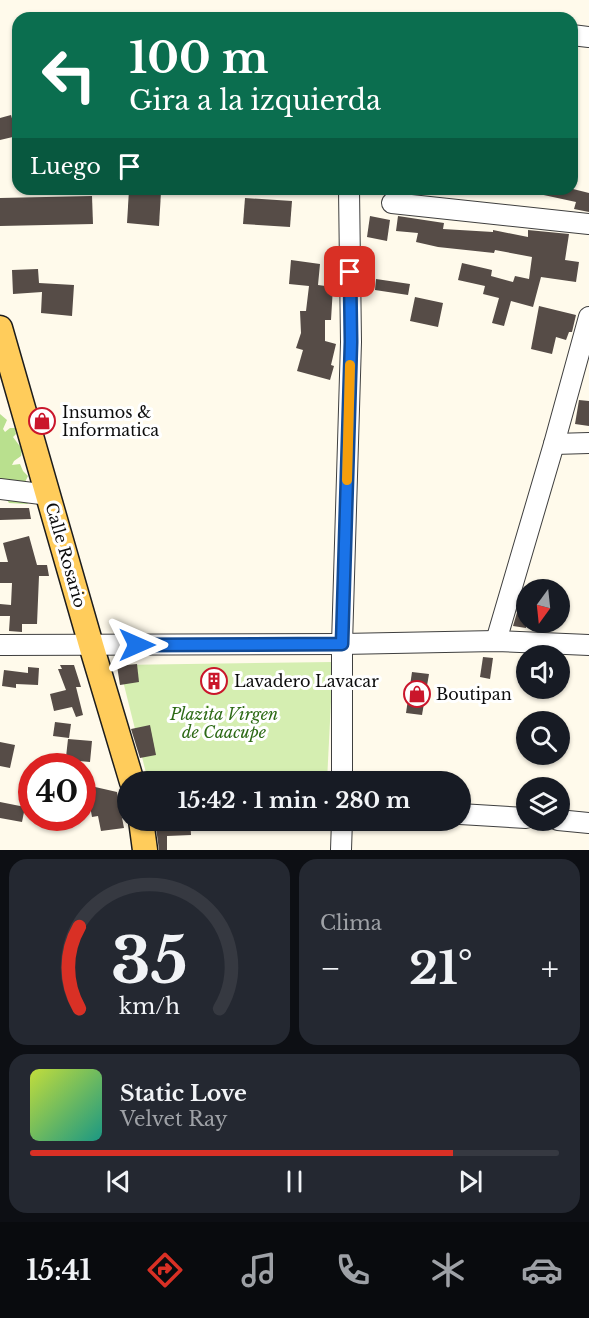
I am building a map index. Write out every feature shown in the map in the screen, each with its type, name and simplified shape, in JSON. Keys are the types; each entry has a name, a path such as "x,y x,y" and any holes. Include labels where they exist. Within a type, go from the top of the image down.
{"main road":[{"name":"Calle Rosario","path":"0,328 129,771"},
{"path":"142,831 145,850"}],"street":[{"path":"342,771 342,644 351,342 349,195"},
{"path":"392,203 589,224"},
{"path":"496,641 589,317"},
{"path":"554,444 589,443"},
{"path":"0,489 49,495"},
{"path":"0,645 496,641 589,645"},
{"path":"471,815 516,817"},
{"path":"570,821 589,823"},
{"path":"341,850 342,831"}],"green space":[{"path":"0,414 7,420 3,429 5,432 10,428 15,428 16,434 13,437 22,449 21,456 12,465 20,464 28,476 25,482 35,499 27,504 9,503 0,489"},
{"name":"Plazita Virgen de Caacupe","path":"333,662 328,771 146,771 119,665"}],"building":[{"path":"11,115 12,137 0,140 0,118"},
{"path":"578,190 589,193 589,212 574,209 576,202 544,195 578,195"},
{"path":"129,195 161,195 159,226 127,223"},
{"path":"92,196 93,224 0,226 0,198"},
{"path":"245,198 292,201 290,227 243,224"},
{"path":"370,216 390,220 387,241 367,237"},
{"path":"398,216 444,223 443,229 493,232 493,230 528,237 528,230 569,234 565,260 579,262 576,282 541,277 533,307 511,301 504,326 492,323 499,298 483,294 485,286 458,280 462,263 492,270 491,276 513,282 515,276 529,279 532,257 495,250 494,253 438,247 416,242 418,233 396,231"},
{"path":"291,260 320,264 318,285 333,287 331,320 325,320 325,341 336,344 330,380 297,371 303,350 296,348 301,333 300,311 306,311 309,286 289,284"},
{"path":"38,269 39,283 74,285 72,316 41,313 42,292 13,294 12,270"},
{"path":"376,279 410,284 408,295 375,290"},
{"path":"415,297 443,303 438,327 410,321"},
{"path":"539,306 576,315 572,332 569,332 566,340 556,337 552,354 531,349"},
{"path":"579,400 589,401 589,426 575,424"},
{"path":"0,508 29,508 31,519 0,520"},
{"path":"29,536 37,565 47,565 49,576 39,576 37,624 22,624 22,632 9,631 10,616 0,616 0,604 11,605 12,583 0,583 0,562 8,562 3,543"},
{"path":"483,657 493,658 490,679 480,677"},
{"path":"137,664 139,682 120,685 117,666"},
{"path":"60,665 74,665 81,687 76,687 83,715 76,717 72,707 54,711 50,694 66,690 58,669 62,669"},
{"path":"28,667 39,668 38,685 16,684 16,688 2,686 4,670 28,673"},
{"name":"Boutipan","path":"412,672 429,674 422,715 406,713"},
{"name":"Lavadero Lavacar","path":"203,675 225,675 225,687 203,687"},
{"path":"55,722 71,724 69,738 53,736"},
{"path":"150,725 156,755 140,758 131,729"},
{"path":"68,739 92,741 91,753 66,753"},
{"path":"0,742 15,745 10,768 0,766"},
{"path":"96,787 117,792 117,829 101,831 98,816 96,816"},
{"path":"0,802 18,806 18,821 0,818"},
{"path":"156,831 191,831 191,835 167,836 167,850 159,850"}],"slow traffic":[{"path":"347,480 350,365"}],"place":[{"name":"Insumos & Informatica","path":"42,421"},
{"name":"Lavadero Lavacar","path":"214,681"},
{"name":"Boutipan","path":"417,694"}],"route":[{"path":"137,645 342,644 351,342 350,272"}]}
